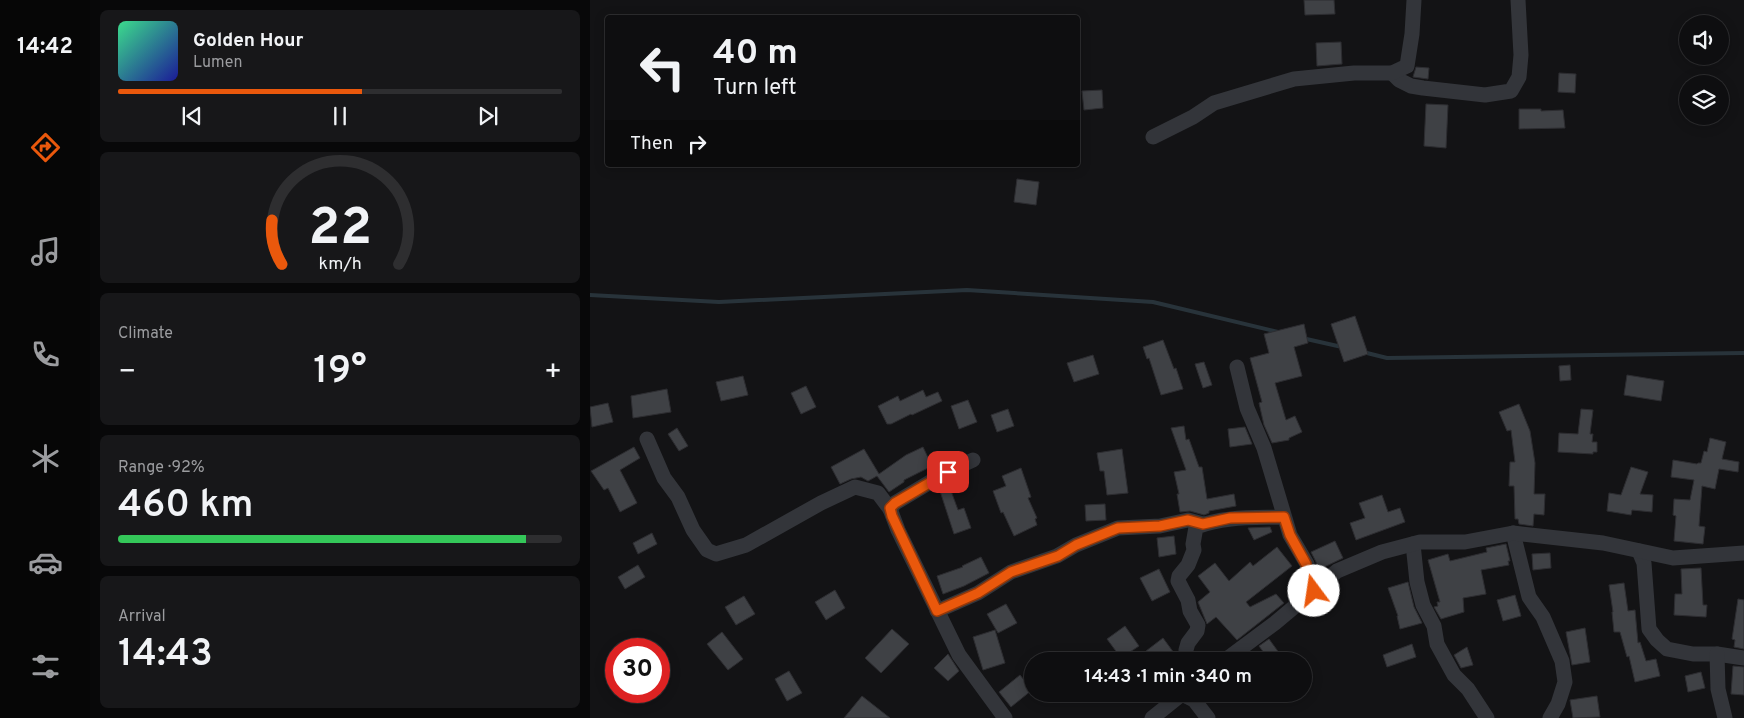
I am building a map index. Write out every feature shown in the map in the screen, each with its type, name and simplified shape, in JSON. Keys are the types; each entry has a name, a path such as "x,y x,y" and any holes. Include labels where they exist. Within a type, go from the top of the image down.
{"street":[{"path":"1153,137 1193,117 1214,103 1294,79 1354,73 1392,73 1407,66 1412,34 1414,0"},
{"path":"1392,73 1398,80 1423,88 1485,95 1511,91 1519,77 1521,54 1518,0"},
{"path":"1237,367 1247,408 1264,448 1290,535 1306,564 1314,591"},
{"path":"647,439 664,478 678,497 693,530 707,550 716,554 746,545 821,503 854,487 878,493 890,508 895,523 959,655 1005,718"},
{"path":"890,508 895,503 948,472 973,460"},
{"path":"1186,652 1188,643 1197,631 1198,625 1178,581 1179,576 1188,565 1194,550 1193,544 1196,527 1230,518 1284,517"},
{"path":"937,611 978,593 1011,572 1058,556 1076,545 1118,528 1160,526 1188,520 1203,524"},
{"path":"1236,652 1275,623 1338,571 1397,546 1420,542 1465,542 1513,533 1603,543 1673,558 1744,552"},
{"path":"1513,533 1529,597 1543,617 1562,661 1565,682 1558,704 1550,718"},
{"path":"1413,544 1417,582 1423,605 1434,626 1437,644 1454,675 1468,689 1487,718"},
{"path":"1639,551 1644,563 1649,629 1657,640 1667,649 1694,654 1716,654 1744,658"},
{"path":"1716,654 1718,689 1725,718"},
{"path":"1152,718 1172,702"},
{"path":"1196,702 1208,718"}],"building":[{"path":"1304,0 1334,0 1335,14 1305,15"},
{"path":"1341,42 1342,64 1317,66 1316,43"},
{"path":"1416,67 1429,68 1428,79 1413,77"},
{"path":"1559,73 1576,74 1575,93 1558,92"},
{"path":"1102,90 1103,108 1084,110 1082,91"},
{"path":"1426,104 1448,105 1446,148 1424,146"},
{"path":"1519,109 1563,110 1565,128 1519,129"},
{"path":"1017,179 1039,182 1036,205 1014,202"},
{"path":"1355,316 1368,354 1344,362 1331,324"},
{"path":"1304,324 1308,343 1294,347 1302,376 1275,383 1286,420 1295,416 1302,432 1289,438 1289,440 1272,443 1264,425 1259,403 1262,402 1250,358 1269,353 1264,334"},
{"path":"1163,340 1183,389 1161,395 1149,358 1147,359 1143,347"},
{"path":"1093,355 1099,374 1074,382 1067,363"},
{"path":"1204,362 1212,385 1203,388 1195,364"},
{"path":"1570,365 1571,380 1560,381 1559,366"},
{"path":"1627,375 1664,381 1661,401 1624,395"},
{"path":"743,376 748,395 721,401 716,382"},
{"path":"806,386 816,407 801,414 791,393"},
{"path":"667,389 671,412 633,418 631,396"},
{"path":"923,390 926,397 938,392 942,401 891,424 887,424 878,406 898,396 900,401"},
{"path":"968,400 977,422 959,429 951,406"},
{"path":"608,403 613,422 592,427 590,407"},
{"path":"1519,404 1530,431 1535,463 1534,494 1545,494 1544,515 1534,514 1533,526 1519,524 1518,519 1515,519 1514,486 1509,486 1510,462 1515,462 1511,430 1507,431 1499,412"},
{"path":"1008,409 1014,426 997,432 991,415"},
{"path":"1581,409 1593,410 1590,434 1593,434 1592,442 1597,442 1597,452 1593,452 1593,454 1558,452 1559,433 1578,434"},
{"path":"1184,426 1186,440 1189,439 1199,467 1202,467 1207,499 1234,494 1236,506 1209,511 1209,513 1204,515 1190,511 1180,512 1177,494 1179,494 1174,472 1186,470 1171,428"},
{"path":"1245,427 1252,444 1230,447 1228,429"},
{"path":"677,428 688,446 679,451 668,434"},
{"path":"1710,438 1726,442 1722,459 1739,462 1738,472 1719,469 1715,489 1702,486 1699,526 1705,527 1703,544 1674,541 1676,516 1673,515 1674,499 1690,500 1694,480 1671,477 1673,460 1701,463 1704,451 1707,452"},
{"path":"634,447 640,458 620,470 637,503 620,512 608,488 604,490 591,471"},
{"path":"923,447 932,466 904,480 904,482 889,492 877,476 868,481 861,477 840,484 831,467 864,449 879,474 906,455"},
{"path":"1122,449 1128,493 1107,495 1104,471 1100,471 1097,453"},
{"path":"1631,467 1648,472 1640,494 1653,495 1652,512 1632,510 1631,515 1607,511 1609,493 1621,495"},
{"path":"1021,468 1031,497 1028,498 1037,518 1035,519 1037,525 1014,536 1003,512 1001,513 993,491 1006,486 1002,476"},
{"path":"950,488 958,510 964,508 971,528 954,534 940,491"},
{"path":"1382,495 1388,512 1400,508 1405,522 1356,540 1350,523 1365,518 1359,503"},
{"path":"1105,504 1106,520 1086,521 1085,505"},
{"path":"1270,527 1272,532 1254,540 1248,528"},
{"path":"652,533 657,544 638,554 633,543"},
{"path":"1174,536 1176,554 1159,557 1157,538"},
{"path":"1335,541 1343,558 1318,570 1311,552"},
{"path":"1506,544 1510,561 1508,561 1509,565 1481,570 1486,594 1463,598 1464,612 1441,619 1434,607 1438,606 1437,602 1440,602 1428,560 1448,554 1450,561 1487,552 1486,548"},
{"path":"1277,547 1292,566 1246,602 1250,607 1276,594 1284,603 1237,640 1216,617 1207,624 1198,602 1210,592 1198,576 1215,563 1229,581 1250,562 1253,566"},
{"path":"1550,553 1551,568 1533,570 1532,554"},
{"path":"981,557 989,573 943,594 937,576 963,567"},
{"path":"638,565 645,577 625,589 618,577"},
{"path":"1701,568 1703,605 1707,605 1706,617 1674,615 1675,594 1682,594 1681,569"},
{"path":"1159,569 1170,592 1152,601 1140,578"},
{"path":"1408,582 1414,607 1422,623 1400,629 1398,616 1388,588"},
{"path":"1624,583 1628,611 1635,610 1638,643 1640,642 1646,661 1656,659 1660,676 1635,682 1629,656 1627,657 1620,632 1614,632 1609,585"},
{"path":"835,590 845,608 826,620 815,602"},
{"path":"1515,595 1521,616 1503,621 1497,600"},
{"path":"744,596 755,614 736,625 725,607"},
{"path":"1738,599 1744,600 1744,649 1734,647 1735,640 1732,639"},
{"path":"1006,604 1017,623 998,633 987,614"},
{"path":"1125,626 1139,646 1130,652 1117,652 1107,639"},
{"path":"1585,628 1590,662 1572,665 1566,632"},
{"path":"892,629 909,644 881,673 865,658"},
{"path":"995,630 1005,663 983,670 973,637"},
{"path":"722,632 743,659 728,670 707,644"},
{"path":"1163,638 1173,652 1147,652"},
{"path":"1269,639 1278,652 1263,652 1259,646"},
{"path":"1412,644 1416,657 1387,667 1383,655"},
{"path":"1467,647 1473,665 1461,668 1454,655"},
{"path":"948,654 959,671 948,681 934,668"},
{"path":"1733,666 1744,667 1744,695 1731,694"},
{"path":"789,671 802,693 787,701 775,679"},
{"path":"1701,672 1705,688 1688,692 1685,676"},
{"path":"1020,675 1024,680 1024,696 1011,707 999,692"},
{"path":"862,696 890,718 844,718"},
{"path":"1597,696 1600,717 1573,718 1570,700"}],"waterway":[{"path":"590,295 719,302 967,290 1153,302 1278,332"},
{"path":"1302,338 1342,347"},
{"path":"1363,352 1387,358 1744,353"}],"route":[{"path":"948,472 895,503 890,508 898,530 925,582 937,611 978,593 1011,572 1058,556 1076,545 1118,528 1160,526 1188,520 1203,524 1230,518 1284,517 1290,535 1310,573 1314,591"}]}
